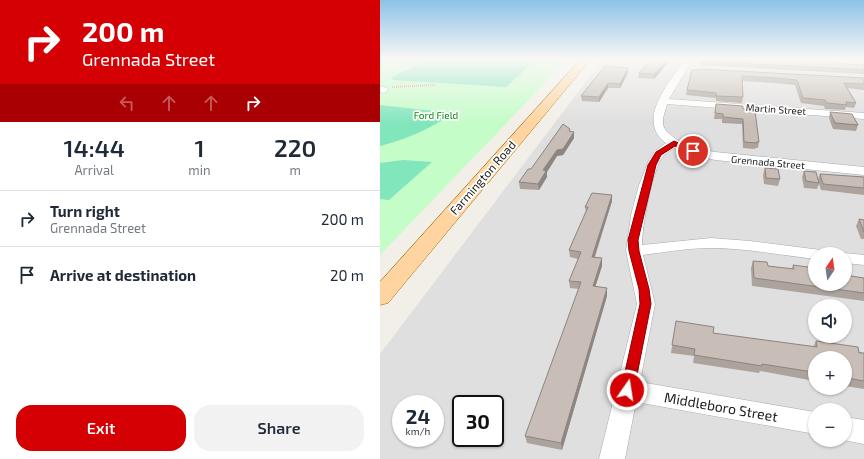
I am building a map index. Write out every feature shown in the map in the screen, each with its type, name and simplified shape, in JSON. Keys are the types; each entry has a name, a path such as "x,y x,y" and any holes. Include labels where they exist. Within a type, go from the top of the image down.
{"main road":[{"name":"Farmington Road","path":"380,297 567,80"}],"street":[{"path":"612,459 646,304 644,289 634,251 633,240 652,165 658,154 674,144 663,135 658,125 664,101 675,80"},
{"name":"Martin Street","path":"664,101 864,116"},
{"name":"Grennada Street","path":"674,144 693,151 715,156 864,171"},
{"path":"634,251 681,244 710,243 808,253"},
{"path":"852,259 864,260"},
{"name":"Middleboro Street","path":"627,390 808,422"},
{"path":"852,430 864,432"}],"path":[{"path":"383,89 436,85"}],"shaded area":[{"path":"587,80 864,80 864,459 380,459 380,354"}],"green space":[{"name":"Ford Field","path":"380,80 547,80 380,255"},
{"path":"400,80 513,80 506,87"},
{"path":"380,105 453,113 418,133 380,146"},
{"path":"403,160 432,162 389,200 380,199 380,163"}],"building":[{"path":"593,80 622,80 620,84 608,83 599,97 581,96"},
{"path":"689,80 742,80 743,97 716,96 716,93 687,90"},
{"path":"797,80 864,80 864,84 844,83 856,103 846,102 847,105 827,103 825,100 803,98"},
{"path":"716,104 743,106 743,109 755,111 759,142 744,142 743,119 723,117 723,114 715,113"},
{"path":"830,112 852,114 858,125 835,123"},
{"path":"563,124 570,129 569,131 574,132 563,149 557,150 543,170 546,171 538,184 519,182 528,169 531,169"},
{"path":"765,168 778,169 780,179 766,178"},
{"path":"804,171 816,172 819,183 806,181"},
{"path":"820,174 864,177 864,188 823,184"},
{"path":"592,193 612,195 592,257 602,258 593,286 607,288 561,443 525,436 581,282 569,281 581,252 569,250 588,207 585,207"},
{"path":"859,219 864,220 864,232"},
{"path":"753,261 767,262 768,266 794,269 793,265 808,267 808,285 754,278"},
{"path":"852,276 864,278 864,293 849,291 852,291"},
{"path":"676,321 714,327 713,333 817,347 816,343 830,343 858,347 859,353 864,353 864,381 852,379 852,351 808,351 808,371 762,364 762,366 694,355 695,349 672,345"}],"route":[{"path":"627,390 644,319 646,304 644,289 637,266 633,240 652,165 658,154 674,144 693,151"}]}
